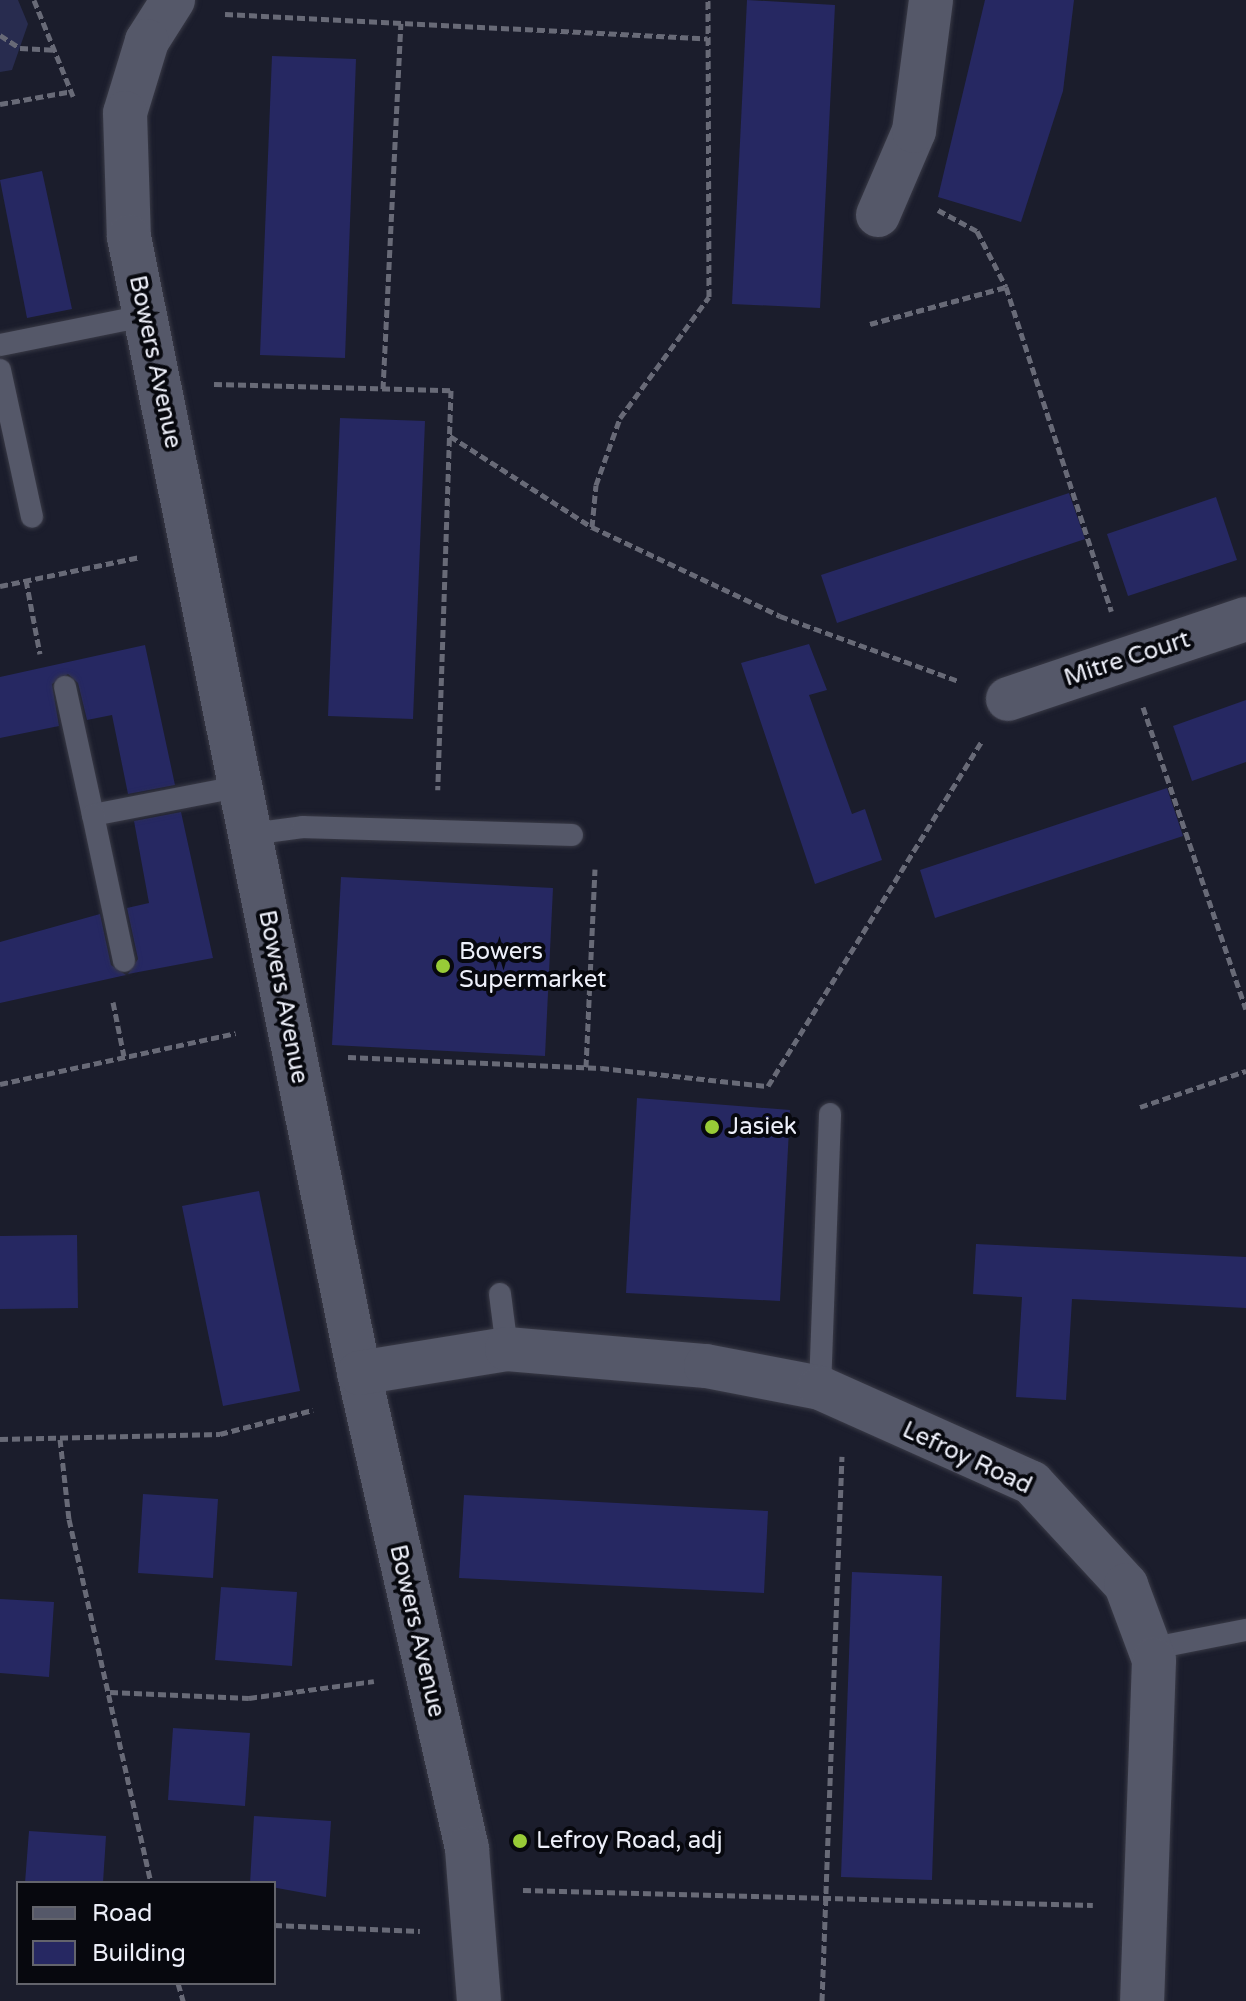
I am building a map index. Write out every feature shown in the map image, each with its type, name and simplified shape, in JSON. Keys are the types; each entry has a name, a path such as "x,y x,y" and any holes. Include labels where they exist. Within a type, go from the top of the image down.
{"street":[{"path":"884,202 914,131 931,0"},
{"name":"Bowers Avenue","path":"170,6 147,41 121,153 144,316 161,382 362,1386 476,1909 479,2001"},
{"name":"Mitre Court","path":"1008,699 1246,619"},
{"name":"Lefroy Road","path":"362,1386 507,1349 706,1366 832,1394 1032,1483 1126,1585 1149,1649 1154,1742 1142,2001"}],"lane":[{"path":"0,345 144,316"},
{"path":"0,370 32,517"},
{"path":"65,687 124,961"},
{"path":"93,815 242,786"},
{"path":"251,834 436,829 572,835"},
{"path":"830,1114 832,1394"},
{"path":"500,1294 507,1349"},
{"path":"1149,1649 1246,1630"}],"path":[{"path":"0,104 71,90 34,0"},
{"path":"592,527 596,485 620,418 709,297 708,0"},
{"path":"170,6 401,23 707,38"},
{"path":"383,389 401,23"},
{"path":"0,35 20,48 54,50"},
{"path":"884,202 977,231 1006,287 1127,659 1246,1009"},
{"path":"870,324 1006,287"},
{"path":"161,382 451,390 436,829"},
{"path":"0,1084 292,1043 327,1057 586,1068 768,1086 1008,699 780,616 592,527 450,436"},
{"path":"0,586 192,546"},
{"path":"26,580 43,669 65,687"},
{"path":"572,835 596,837 586,1068"},
{"path":"1140,1107 1246,1071"},
{"path":"0,1439 220,1434 362,1386"},
{"path":"822,2001 832,1394"},
{"path":"60,1439 69,1519 151,1881"},
{"path":"110,1692 249,1698 426,1670"},
{"path":"276,1925 476,1909 826,1895 1146,1908"}],"shaded area":[{"path":"0,0 18,0 28,24 12,70 0,72"}],"building":[{"path":"747,0 835,5 820,308 732,304"},
{"path":"985,0 1074,0 1063,91 1021,222 938,197"},
{"path":"272,56 356,59 345,358 260,355"},
{"path":"42,171 72,309 27,318 0,180"},
{"path":"340,418 425,421 413,719 328,716"},
{"path":"1069,493 1085,539 837,623 821,575"},
{"path":"1216,497 1237,560 1128,596 1107,534"},
{"path":"809,644 827,690 809,695 852,814 865,809 882,860 815,884 741,663"},
{"path":"145,645 175,785 128,794 112,715 87,720 78,683 68,674 52,684 59,726 0,738 0,677"},
{"path":"1246,700 1246,762 1192,781 1173,726"},
{"path":"1167,788 1183,836 935,918 920,870"},
{"path":"181,812 213,958 128,974 138,959 127,908 149,903 134,821"},
{"name":"Bowers Supermarket","path":"341,877 553,888 545,1056 332,1045"},
{"path":"100,914 111,965 126,975 0,1003 0,942"},
{"path":"637,1098 790,1110 780,1301 626,1293"},
{"path":"259,1191 300,1391 223,1406 182,1206"},
{"path":"77,1235 78,1308 0,1309 0,1236"},
{"path":"976,1244 1246,1257 1246,1308 1072,1299 1066,1400 1016,1397 1022,1297 973,1294"},
{"path":"143,1494 218,1499 213,1578 138,1573"},
{"path":"464,1495 768,1511 764,1593 459,1578"},
{"path":"852,1572 942,1576 932,1880 841,1877"},
{"path":"221,1587 297,1592 292,1666 215,1660"},
{"path":"0,1599 54,1602 49,1677 0,1673"},
{"path":"173,1728 250,1733 245,1806 168,1800"},
{"path":"254,1816 331,1821 326,1897 276,1888 276,1881 250,1881"},
{"path":"29,1831 106,1836 103,1881 25,1881"}],"place":[{"name":"Bowers Supermarket","path":"443,966"},
{"name":"Jasiek","path":"712,1127"},
{"name":"Lefroy Road, adj","path":"520,1841"}]}
